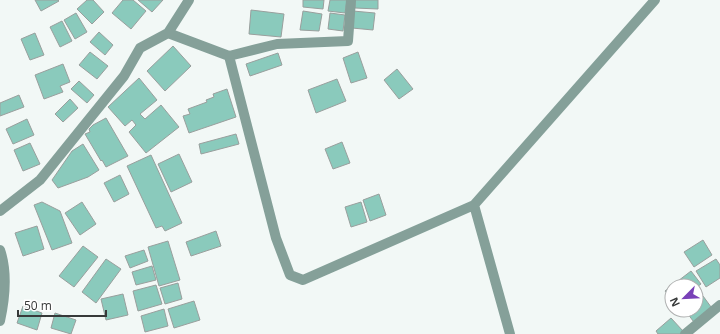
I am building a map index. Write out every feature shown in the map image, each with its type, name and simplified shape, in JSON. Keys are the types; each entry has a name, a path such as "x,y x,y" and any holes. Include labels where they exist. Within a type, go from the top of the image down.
{"street":[{"path":"0,211 40,180 124,76 140,48 168,33 189,0"},
{"path":"168,33 229,56 277,44 348,41 351,0"},
{"path":"229,56 276,238 290,275 303,280 474,205 655,0"},
{"path":"474,205 510,334"},
{"path":"0,250 4,263 5,299 0,321"},
{"path":"685,334 720,305"}],"building":[{"path":"35,0 58,0 59,1 41,11"},
{"path":"87,0 93,0 104,12 92,24 77,9"},
{"path":"123,0 133,0 146,11 131,29 112,13"},
{"path":"138,0 163,0 152,12"},
{"path":"303,0 324,0 323,9 303,7"},
{"path":"330,0 347,0 345,13 328,11"},
{"path":"355,0 378,0 378,9 355,8"},
{"path":"251,10 284,14 281,37 249,34"},
{"path":"303,11 322,14 319,31 300,30"},
{"path":"353,11 375,13 373,30 352,28"},
{"path":"76,13 87,32 75,39 64,20"},
{"path":"330,13 345,15 343,31 328,29"},
{"path":"62,21 72,41 60,47 50,27"},
{"path":"99,32 113,45 105,55 90,42"},
{"path":"35,33 44,55 30,60 21,39"},
{"path":"173,46 191,66 165,91 147,71"},
{"path":"90,52 108,66 97,79 79,65"},
{"path":"358,52 367,78 351,83 343,58"},
{"path":"278,53 282,65 250,76 246,64"},
{"path":"63,64 70,82 60,86 63,92 44,99 35,75"},
{"path":"397,69 413,89 399,99 384,80"},
{"path":"139,78 157,100 140,114 145,119 161,105 179,127 146,153 129,132 136,125 132,120 125,126 108,107"},
{"path":"337,79 346,101 316,113 308,90"},
{"path":"79,81 94,95 87,103 71,89"},
{"path":"227,89 236,117 189,133 183,116 190,114 188,109 207,102 206,100 214,97 213,94"},
{"path":"19,95 24,107 0,116 0,103"},
{"path":"70,99 78,108 63,122 55,114"},
{"path":"106,118 128,156 106,167 85,134 90,132 89,129 93,125"},
{"path":"27,119 34,135 13,144 6,129"},
{"path":"236,134 239,144 201,154 199,144"},
{"path":"342,142 350,163 333,169 325,149"},
{"path":"30,143 40,164 23,171 14,150"},
{"path":"83,144 99,170 88,177 58,188 52,180 72,151"},
{"path":"179,154 192,182 171,192 158,164"},
{"path":"151,155 182,223 165,231 162,226 156,228 127,166"},
{"path":"120,175 129,194 114,202 104,183"},
{"path":"379,194 386,215 370,221 363,200"},
{"path":"42,202 60,211 72,243 52,250 34,205"},
{"path":"82,202 96,224 80,235 65,213"},
{"path":"361,202 367,222 351,227 345,207"},
{"path":"37,226 44,249 23,256 15,233"},
{"path":"216,231 221,246 191,256 186,242"},
{"path":"703,240 712,255 694,267 684,252"},
{"path":"168,241 180,280 159,286 148,247"},
{"path":"83,246 98,257 74,287 59,276"},
{"path":"144,250 148,261 130,268 125,256"},
{"path":"106,259 121,269 96,303 82,292"},
{"path":"716,259 720,265 720,278 706,287 704,284 704,278 700,278 696,271"},
{"path":"152,266 156,280 136,285 132,272"},
{"path":"691,271 696,278 682,278"},
{"path":"178,283 182,299 165,304 160,288"},
{"path":"156,285 162,304 138,311 133,291"},
{"path":"123,294 128,315 106,320 101,299"},
{"path":"704,297 714,311 696,325 691,318 704,318"},
{"path":"194,301 200,320 174,328 168,309"},
{"path":"23,306 42,313 37,330 17,323"},
{"path":"164,309 168,326 145,332 141,316"},
{"path":"55,313 76,320 71,334 51,328"},
{"path":"671,318 683,331 680,334 658,334 656,331"}]}
